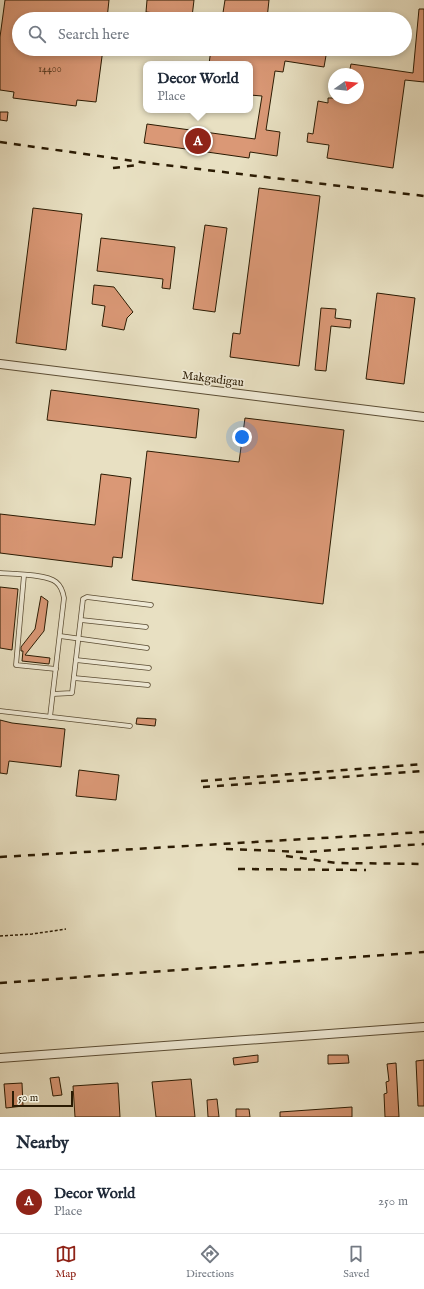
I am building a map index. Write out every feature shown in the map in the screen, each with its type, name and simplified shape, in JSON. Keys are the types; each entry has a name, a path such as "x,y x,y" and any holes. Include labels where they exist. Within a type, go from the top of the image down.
{"street":[{"name":"Makgadigau","path":"0,364 424,417"},
{"path":"0,1058 424,1027"}],"lane":[{"path":"0,573 51,579 61,586 64,598 50,717"},
{"path":"24,576 16,665 56,669"},
{"path":"53,694 72,693 83,599 87,597 151,605"},
{"path":"81,620 146,627"},
{"path":"60,636 147,648"},
{"path":"76,660 149,668"},
{"path":"74,678 148,685"},
{"path":"0,711 130,726"}],"path":[{"path":"0,936 32,934 66,929"}],"building":[{"path":"5,0 109,0 108,12 12,12 12,56 102,56 96,102 77,100 76,106 13,98 14,92 0,90 0,37"},
{"path":"147,0 194,0 193,12 146,12"},
{"path":"225,0 269,0 268,12 223,12"},
{"path":"419,9 424,9 424,82 405,80 393,168 327,158 329,145 307,142 308,133 313,134 318,101 328,104 364,104 364,68 350,68 351,64 413,73"},
{"path":"210,56 326,56 324,67 285,61 283,72 275,71 266,130 280,132 277,156 250,152 249,158 144,143 147,124 255,139 262,96 253,95 253,61 209,61"},
{"path":"0,112 8,112 7,121 0,120"},
{"path":"259,188 320,196 299,366 230,357 233,333 240,334"},
{"path":"33,208 82,214 66,350 16,343"},
{"path":"205,225 227,228 215,312 193,309"},
{"path":"101,238 175,247 170,289 162,288 163,279 97,271"},
{"path":"94,285 114,287 133,312 127,318 124,330 102,326 105,306 92,304"},
{"path":"377,293 415,298 404,384 366,379"},
{"path":"321,308 336,309 335,318 351,320 350,328 331,326 326,371 315,370"},
{"path":"51,390 199,409 196,438 47,420"},
{"path":"245,418 344,430 323,604 132,580 147,451 239,462"},
{"path":"101,474 131,478 122,558 113,557 112,567 0,553 0,514 95,525"},
{"path":"0,587 18,589 12,650 0,648"},
{"path":"41,596 48,601 44,631 25,655 50,658 49,664 22,661 23,651 21,651 21,647 35,629"},
{"path":"137,718 156,719 155,726 136,724"},
{"path":"0,720 12,723 65,729 61,767 9,761 7,774 0,773"},
{"path":"79,770 119,775 116,800 76,796"},
{"path":"258,1055 258,1062 234,1065 233,1058"},
{"path":"328,1055 348,1055 349,1063 328,1064"},
{"path":"424,1060 424,1106 418,1106 416,1061"},
{"path":"396,1063 399,1117 385,1117 384,1094 387,1093 386,1082 389,1081 387,1064"},
{"path":"59,1077 62,1095 53,1096 50,1078"},
{"path":"191,1079 195,1117 156,1117 152,1082"},
{"path":"22,1083 23,1106 6,1108 4,1084"},
{"path":"118,1083 120,1117 75,1117 73,1086"},
{"path":"217,1099 219,1117 208,1117 207,1100"},
{"path":"352,1107 352,1117 280,1117 280,1112"},
{"path":"236,1109 249,1109 250,1117 236,1117"}],"railway":[{"path":"0,142 148,163 424,196"},
{"path":"113,168 138,165"},
{"path":"201,781 424,764"},
{"path":"203,787 424,771"},
{"path":"0,857 424,832"},
{"path":"226,849 305,852 424,844"},
{"path":"286,856 337,863 424,864"},
{"path":"238,869 366,870"},
{"path":"0,983 424,952"}],"place":[{"name":"Decor World","path":"198,141"}]}
